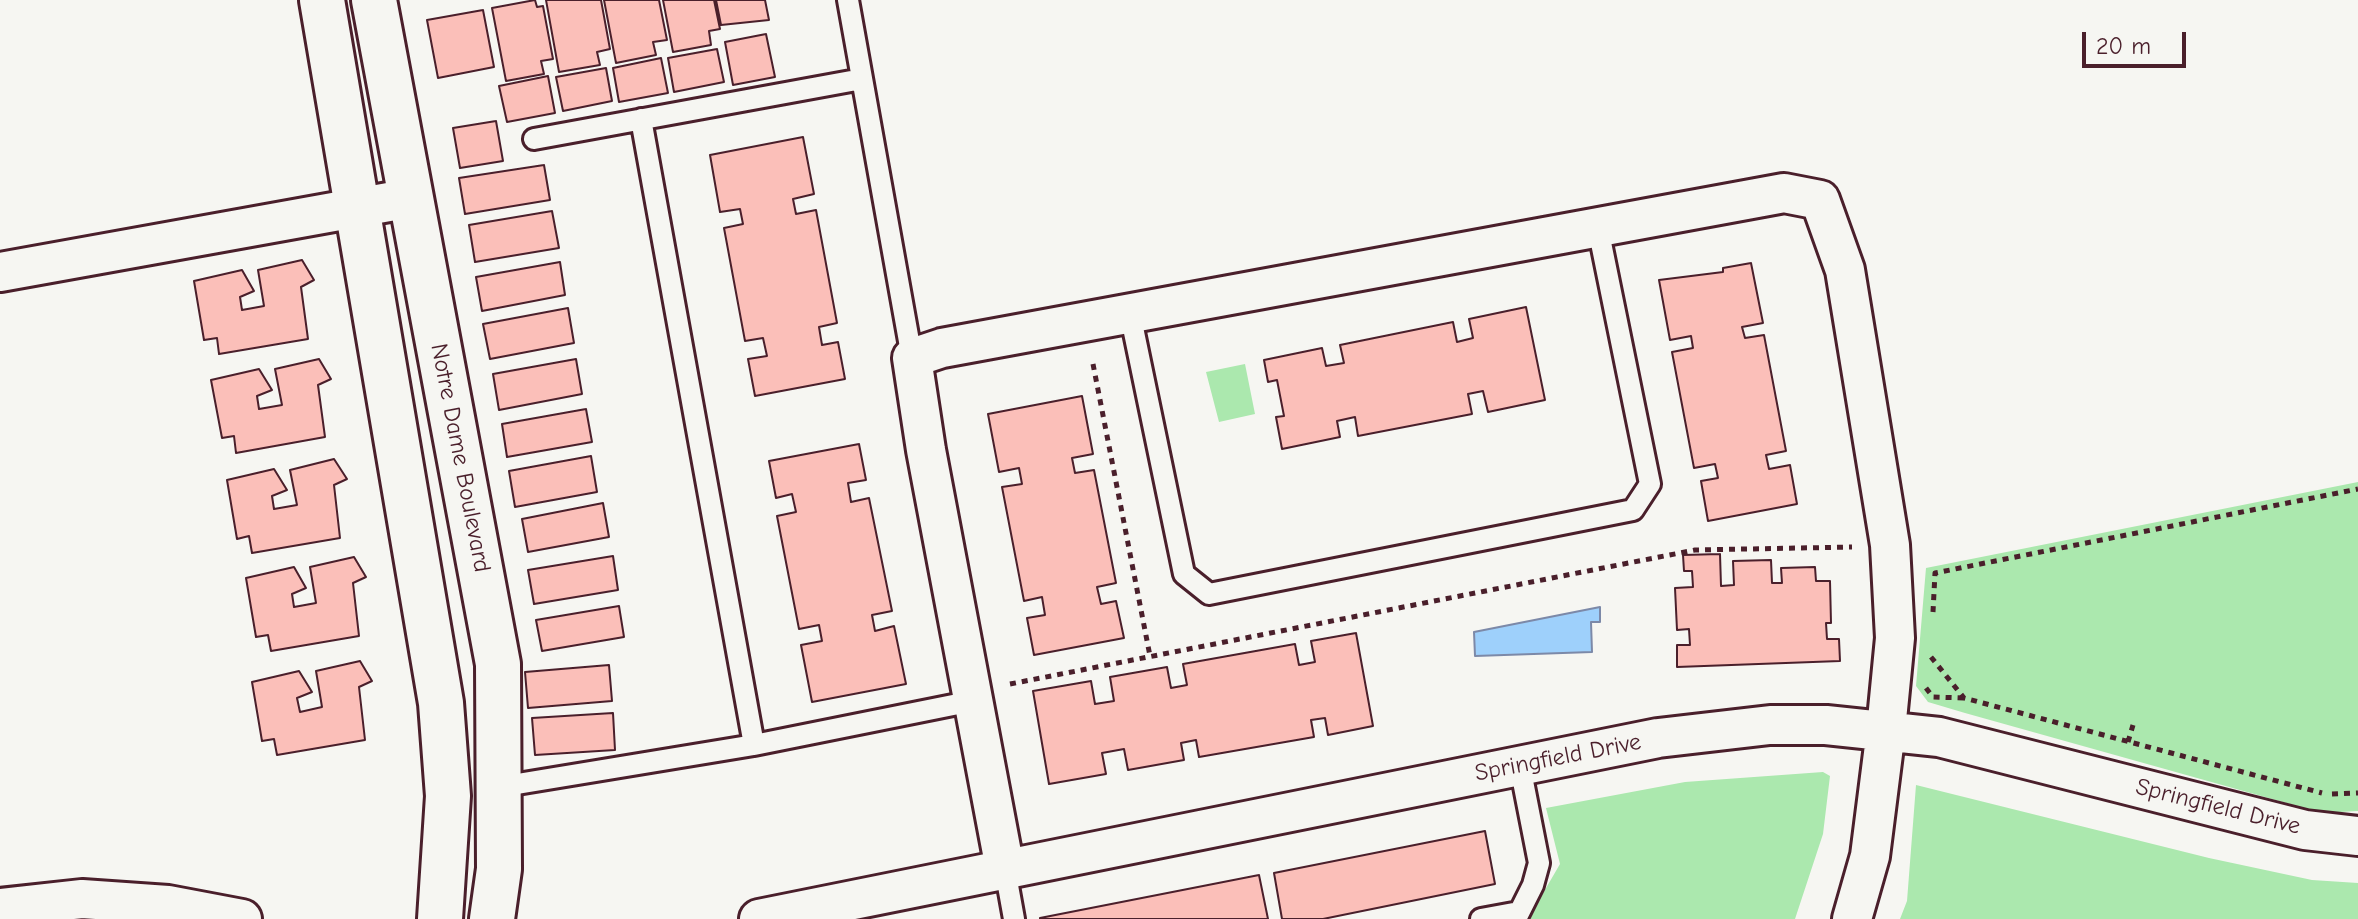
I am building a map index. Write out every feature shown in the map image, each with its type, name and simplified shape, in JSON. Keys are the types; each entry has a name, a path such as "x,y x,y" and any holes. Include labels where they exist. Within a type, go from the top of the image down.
{"street":[{"path":"322,0 441,703 448,796 440,919"},
{"name":"Notre Dame Boulevard","path":"374,0 498,664 499,869 492,919"},
{"path":"1005,869 926,450 912,358 942,348 1784,193 1820,200 1845,270 1890,545 1895,638 1886,730 1870,856 1852,919"},
{"path":"0,272 411,198"},
{"name":"Springfield Drive","path":"759,919 1714,729 1826,725 1886,730 1994,750 2305,830 2358,836"},
{"path":"0,908 82,899 168,905 226,918"}],"lane":[{"path":"848,0 912,358"},
{"path":"534,139 862,79"},
{"path":"641,119 754,745"},
{"path":"1130,313 1184,574 1209,594 1633,510 1650,484 1598,228"},
{"path":"499,787 754,745 973,701"},
{"path":"1481,919 1518,916 1533,885 1539,863 1520,766"},
{"path":"1005,869 1014,919"}],"path":[{"path":"1093,364 1150,656"},
{"path":"1933,615 1935,573 2358,489"},
{"path":"1010,684 1695,550 1852,547"},
{"path":"1927,670 1931,643"},
{"path":"1931,657 1964,698"},
{"path":"1922,684 1933,697 1964,698 2328,794 2358,793"},
{"path":"2128,742 2133,725"}],"green space":[{"path":"1245,364 1255,414 1219,422 1206,372"},
{"path":"2358,482 2358,811 2322,813 1965,713 1928,702 1916,686 1926,568"},
{"path":"1823,772 1830,776 1823,834 1795,919 1528,919 1560,864 1546,808 1685,782"},
{"path":"1916,785 2209,858 2312,880 2358,883 2358,919 1900,919 1907,901"}],"water":[{"path":"1600,607 1600,622 1591,622 1592,652 1475,656 1474,632"}],"building":[{"path":"535,0 537,7 543,6 553,59 541,61 544,74 506,81 492,8"},
{"path":"546,0 601,0 610,49 597,52 600,65 559,72"},
{"path":"604,0 659,0 667,40 653,42 656,55 616,63"},
{"path":"663,0 714,0 720,29 709,31 711,45 673,52"},
{"path":"716,0 765,0 769,20 721,25"},
{"path":"483,10 494,67 438,78 427,20"},
{"path":"766,34 775,77 733,85 725,42"},
{"path":"717,49 724,82 674,92 668,58"},
{"path":"661,58 668,93 619,102 613,68"},
{"path":"606,68 612,101 563,111 556,77"},
{"path":"548,76 555,113 507,122 499,86"},
{"path":"496,121 503,161 460,168 453,128"},
{"path":"803,137 814,194 793,199 796,214 816,210 837,323 819,327 822,345 838,342 845,379 755,396 748,359 767,356 763,338 745,341 724,228 743,224 740,209 720,212 710,155"},
{"path":"544,165 550,200 465,214 459,178"},
{"path":"552,211 559,248 475,262 469,225"},
{"path":"302,260 314,280 301,287 308,339 219,354 217,338 204,340 194,281 242,270 254,291 240,297 242,310 264,306 258,270"},
{"path":"560,262 565,295 482,311 476,277"},
{"path":"1751,263 1763,323 1742,327 1745,338 1764,335 1786,451 1766,455 1769,469 1790,465 1797,504 1708,521 1701,481 1718,478 1715,464 1694,468 1672,352 1693,348 1691,336 1670,340 1659,280 1723,272 1723,268"},
{"path":"1526,307 1545,400 1488,412 1483,391 1468,394 1472,414 1358,436 1355,417 1337,421 1340,437 1282,449 1276,417 1284,416 1277,380 1268,382 1264,360 1322,348 1326,366 1344,363 1340,345 1453,322 1457,342 1473,338 1469,319"},
{"path":"568,308 574,343 490,359 483,324"},
{"path":"319,359 331,379 318,385 325,437 236,453 234,436 222,438 211,380 259,369 272,390 257,396 259,409 282,405 275,369"},
{"path":"576,359 582,394 499,410 493,374"},
{"path":"1082,396 1093,454 1072,458 1075,473 1094,470 1116,583 1097,587 1101,604 1116,601 1124,638 1034,655 1027,618 1045,615 1042,597 1024,601 1002,487 1022,484 1019,468 999,472 988,414"},
{"path":"586,409 592,442 507,457 502,424"},
{"path":"859,444 866,480 848,483 851,502 869,498 892,611 872,615 875,631 894,626 906,684 812,702 801,645 822,641 819,625 799,629 777,516 796,512 792,494 776,498 769,461"},
{"path":"591,456 597,492 515,507 509,471"},
{"path":"334,459 347,479 334,485 340,538 252,553 249,536 237,539 227,480 274,469 287,490 272,496 274,509 297,505 290,470"},
{"path":"603,503 609,537 528,552 522,519"},
{"path":"1720,554 1721,586 1734,585 1733,561 1771,560 1772,583 1782,583 1781,568 1815,567 1816,581 1830,581 1831,623 1826,623 1827,639 1839,639 1840,661 1677,667 1677,645 1690,645 1689,629 1677,630 1675,588 1693,587 1692,571 1684,571 1683,555"},
{"path":"613,556 618,590 534,604 528,570"},
{"path":"354,557 366,577 353,583 359,636 271,651 268,635 256,637 246,578 294,567 306,588 292,594 294,607 316,603 310,567"},
{"path":"619,606 624,637 542,651 536,620"},
{"path":"1356,633 1373,726 1328,735 1325,718 1311,720 1314,737 1199,757 1196,740 1181,743 1184,760 1128,770 1124,749 1102,753 1106,774 1049,784 1033,691 1091,681 1095,704 1114,701 1110,677 1167,667 1171,688 1187,685 1183,664 1295,644 1299,665 1315,662 1311,641"},
{"path":"360,661 372,681 359,687 365,740 277,755 274,739 262,741 252,682 299,671 312,692 297,698 300,712 322,707 316,671"},
{"path":"609,665 612,701 528,708 525,672"},
{"path":"613,713 615,750 535,755 532,718"},
{"path":"1485,831 1495,884 1323,919 1282,919 1274,873"},
{"path":"1259,875 1268,919 1040,919 1040,918"}]}
